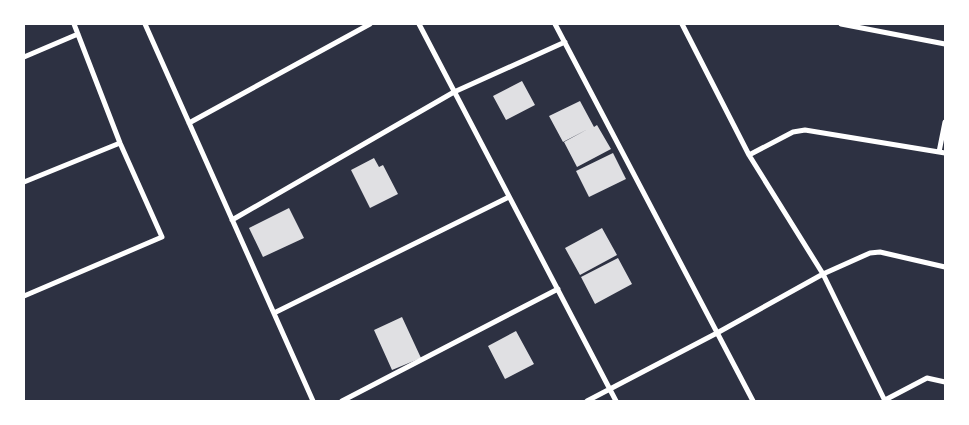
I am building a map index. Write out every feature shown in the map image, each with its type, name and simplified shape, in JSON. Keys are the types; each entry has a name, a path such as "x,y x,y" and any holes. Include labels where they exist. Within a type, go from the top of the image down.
{"street":[{"path":"24,296 162,237 120,143 74,24"},
{"path":"145,24 313,401"},
{"path":"189,123 370,24"},
{"path":"419,24 616,401"},
{"path":"555,24 754,401"},
{"path":"683,24 749,155 823,274 885,400 927,378 945,382"},
{"path":"841,24 945,44"},
{"path":"24,57 78,34"},
{"path":"232,220 454,92 565,42"},
{"path":"749,155 793,132 805,130 942,153 945,122"},
{"path":"24,182 120,143"},
{"path":"274,313 509,197"},
{"path":"587,401 717,333 823,274 870,253 880,252 945,267"},
{"path":"342,401 558,289"}],"building":[{"path":"522,81 535,105 506,120 493,96"},
{"path":"580,101 594,127 597,125 611,149 577,167 564,142 588,129 563,142 549,116"},
{"path":"613,153 626,179 589,197 576,171"},
{"path":"374,158 379,167 383,165 398,194 370,208 351,170"},
{"path":"289,208 304,238 263,257 249,228"},
{"path":"602,228 617,255 580,275 565,248"},
{"path":"618,258 632,284 595,304 581,277"},
{"path":"402,317 421,358 392,370 374,330"},
{"path":"516,331 534,364 505,379 488,346"}]}
